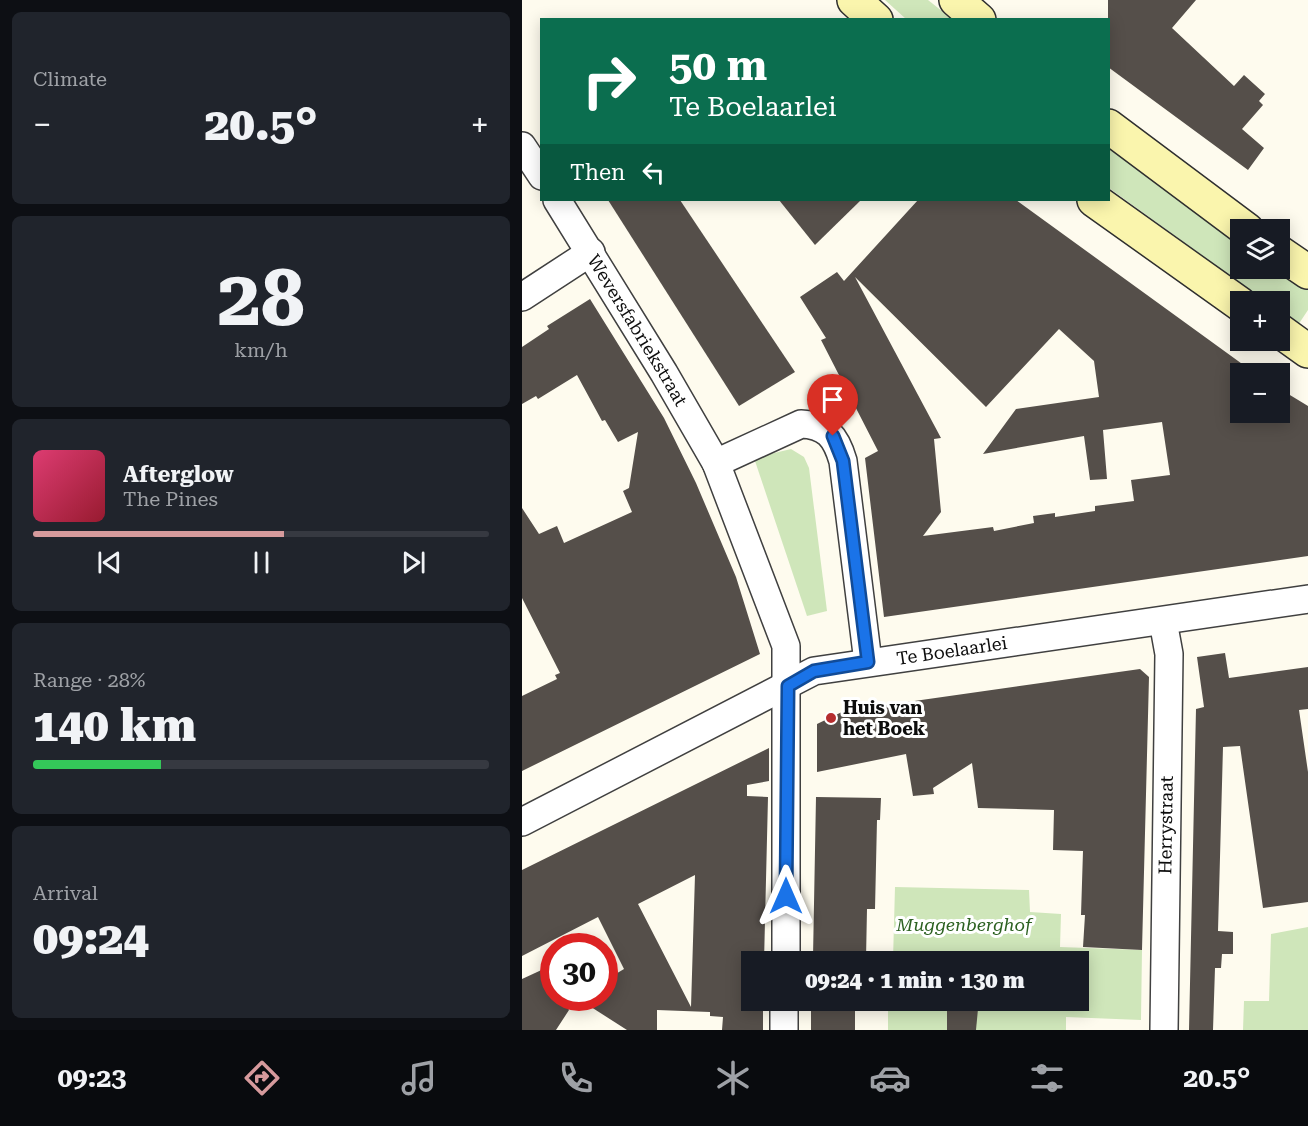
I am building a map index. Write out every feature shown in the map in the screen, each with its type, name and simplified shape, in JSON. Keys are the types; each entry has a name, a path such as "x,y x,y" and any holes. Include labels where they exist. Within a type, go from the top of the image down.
{"main road":[{"path":"854,0 874,18"},
{"path":"956,0 977,18"},
{"path":"1110,127 1232,219"},
{"path":"1095,201 1230,297"},
{"path":"1290,260 1308,272"},
{"path":"1290,338 1308,350"}],"street":[{"path":"522,146 540,173"},
{"name":"Weversfabriekstraat","path":"557,201 591,252 716,463 786,646 788,686 786,951"},
{"path":"522,297 591,252"},
{"path":"716,463 801,424 824,429 833,436 843,461 868,662"},
{"name":"Te Boelaarlei","path":"522,822 814,671 1308,599"},
{"name":"Herrystraat","path":"1163,621 1168,654 1164,1030"},
{"path":"784,1011 784,1030"}],"green space":[{"path":"885,0 928,0 951,18 905,18"},
{"path":"1110,146 1230,236 1230,276 1110,189"},
{"path":"1290,278 1308,290 1308,310 1298,325 1290,319 1290,291 1251,291 1235,279"},
{"path":"791,449 804,457 809,468 827,611 807,616 754,458"},
{"name":"Muggenberghof","path":"895,887 1029,890 1030,912 1061,914 1060,947 1142,950 1141,1020 1066,1017 1066,1030 888,1030 888,1011 1089,1011 1089,951 893,951"},
{"path":"1308,927 1308,1030 1243,1030 1244,1001 1269,1001 1271,934"}],"building":[{"path":"1108,0 1196,0 1172,28 1234,86 1244,75 1265,94 1259,101 1263,105 1242,129 1264,148 1248,170 1110,68 1110,18 1108,18"},
{"path":"609,201 681,201 795,372 739,406"},
{"path":"780,201 860,201 815,245"},
{"path":"917,201 1017,201 1241,363 1230,363 1230,423 1290,423 1290,395 1308,406 1308,556 884,617 865,458 878,451 821,340 826,338 800,297 837,272 844,281","holes":["855,277 986,407 1059,329 1094,361 1099,397 1016,409 983,454 1084,436 1090,480 1107,479 1103,430 1162,422 1170,475 1131,480 1134,501 1095,506 1095,511 1055,517 1055,513 1033,516 1034,523 994,531 993,527 923,536 941,512 934,439 941,438"]},
{"path":"590,299 664,418 696,483 736,577 760,654 522,771 522,696 557,679 555,675 560,673 522,598 522,508 539,534 557,526 564,543 632,512 623,491 629,488 638,432 618,442 605,420 602,421 577,375 538,399 536,396 522,404 522,347 549,329 547,326"},
{"path":"1225,653 1229,678 1308,667 1308,709 1299,710 1308,772 1308,902 1263,908 1240,746 1223,747 1218,931 1233,932 1233,954 1222,954 1221,968 1215,968 1213,1030 1189,1030 1196,709 1204,707 1197,657"},
{"path":"1140,669 1149,677 1142,950 1083,947 1085,915 1081,915 1083,851 1053,850 1054,810 978,808 972,763 933,788 934,794 913,796 906,754 817,772 817,724 844,711"},
{"path":"769,748 769,781 747,785 747,796 768,797 764,951 741,951 741,1011 763,1011 763,1030 722,1030 723,1017 710,1016 710,1012 657,1010 657,1030 627,1030 597,1011 618,1011 618,973 624,969 618,957 618,933 606,933 598,917 567,933 540,933 540,947 522,956 522,870","holes":["695,875 691,1007 638,904"]},
{"path":"816,797 881,798 880,820 877,820 875,909 867,909 866,951 813,951"},
{"path":"540,971 540,1011 568,1011 556,1030 522,1030 522,979"},
{"path":"811,1011 855,1011 855,1030 811,1030"},
{"path":"947,1011 978,1011 976,1030 947,1030"}],"place":[{"name":"Huis van het Boek","path":"831,718"}],"route":[{"path":"786,896 788,686 814,671 868,662 843,461 833,436"}]}
